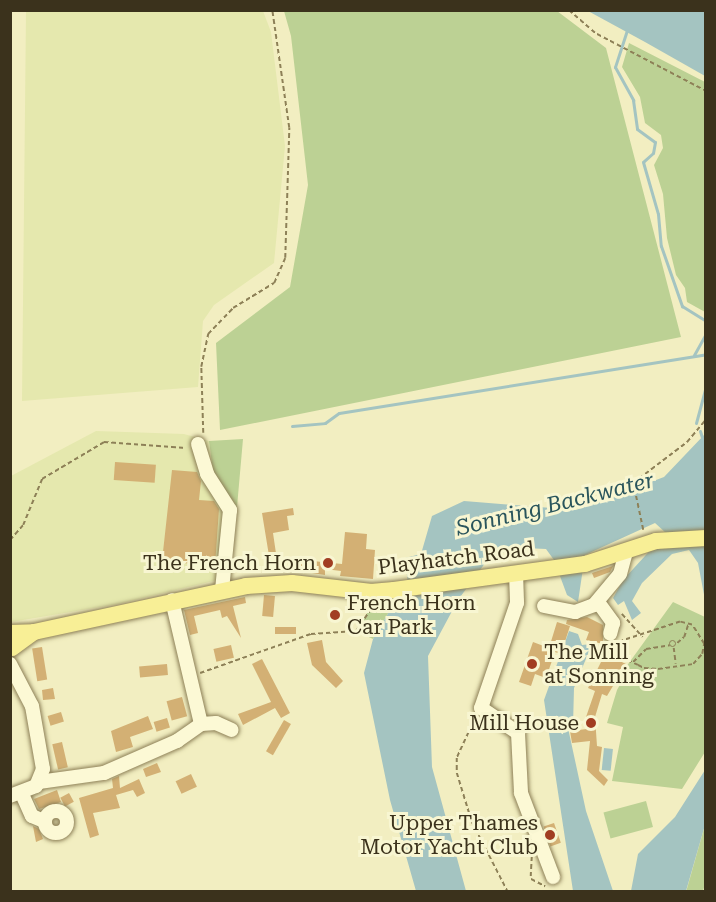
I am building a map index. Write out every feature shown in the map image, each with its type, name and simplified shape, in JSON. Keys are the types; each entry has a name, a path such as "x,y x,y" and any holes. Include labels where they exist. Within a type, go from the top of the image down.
{"main road":[{"name":"Playhatch Road","path":"11,647 34,632 222,590 275,583 371,591 403,588 585,564 626,551 650,539 705,538"}],"street":[{"path":"198,444 207,474 230,510 222,590"},
{"path":"544,606 575,612 598,602 620,574 626,551"},
{"path":"521,573 517,603 495,681 481,708 510,724 519,734 518,782 553,877"},
{"path":"172,600 201,724"},
{"path":"598,602 614,623 610,634"},
{"path":"11,647 32,706 43,769 39,782"},
{"path":"44,821 32,816 16,795 39,782 104,773 177,741 201,724 216,723 232,730"}],"path":[{"path":"10,540 23,525 42,479 104,442 190,449 198,444 203,435 201,367 208,334 232,308 274,283 285,258 289,128 272,10"},
{"path":"569,10 597,34 705,91"},
{"path":"650,539 633,483 687,442 705,419"},
{"path":"191,676 311,634 356,631 375,603"},
{"path":"622,615 643,637"},
{"path":"608,651 612,653 633,663 650,669 697,662 704,649 702,638 688,624 672,623 643,637 622,641 612,653"},
{"path":"676,666 674,648 676,643 684,637 688,624"},
{"path":"633,663 646,649 670,645 672,641 676,643"},
{"path":"670,645 674,648"},
{"path":"481,708 457,758 457,773 472,822 508,891"},
{"path":"541,841 529,864 529,873 540,886 547,885 553,877"}],"green space":[{"path":"26,11 263,11 271,32 285,146 274,263 214,305 203,321 198,387 22,401"},
{"path":"284,11 557,11 606,48 681,337 220,430 216,343 290,287 308,185 291,36"},
{"path":"629,43 705,82 705,312 687,302 685,288 676,275 667,238 663,194 654,165 663,148 661,135 645,123 640,97 622,67"},
{"path":"96,431 184,434 209,441 213,472 237,507 230,577 118,604 11,622 11,476"},
{"path":"243,439 237,507 213,472 209,441"},
{"path":"409,593 390,610 373,639 356,631 374,602"},
{"path":"673,602 705,617 705,752 682,789 612,781 623,727 607,723 617,690 626,674 631,677 634,672 626,667"},
{"path":"646,801 653,827 610,838 603,812"},
{"path":"705,825 705,884 703,891 686,892"}],"water":[{"path":"588,11 705,11 705,76 645,42"},
{"path":"705,434 705,600 698,563 689,550 672,554 642,583 632,601 641,613 632,620 624,601 618,605 613,598 623,580 666,533 655,523 585,555 578,602 567,595 554,560 546,549 524,548 491,555 458,600 428,656 432,767 466,891 416,891 390,800 364,673 373,639 390,610 409,593 405,558 421,554 432,516 464,501 576,510 664,477"},
{"path":"569,631 578,634 582,645 592,644 574,688 573,726 568,728 586,811 613,891 573,891 544,700"},
{"path":"604,748 613,749 611,771 602,770"},
{"path":"705,770 705,825 686,891 631,891 638,854 675,817"}],"building":[{"path":"115,462 156,465 155,483 114,480"},
{"path":"172,470 197,472 201,481 199,500 214,501 219,509 215,566 162,561"},
{"path":"293,508 294,515 287,516 289,530 273,533 278,567 271,568 262,513"},
{"path":"345,532 367,534 366,549 375,550 373,579 340,576 341,571 325,569 325,575 292,570 293,559 342,564"},
{"path":"613,566 610,572 594,578 592,573"},
{"path":"264,595 275,596 273,617 262,616"},
{"path":"245,597 246,603 233,606 241,638 227,616 222,618 220,610 194,616 198,633 190,635 184,610"},
{"path":"587,617 603,625 603,644 586,640 589,632 566,624 567,620"},
{"path":"557,622 570,626 561,654 555,652 546,678 535,674 531,686 519,682 533,642 549,648"},
{"path":"275,627 296,627 296,634 275,634"},
{"path":"322,640 326,662 343,681 336,688 312,665 307,643"},
{"path":"231,645 234,658 216,662 213,649"},
{"path":"42,647 47,680 37,681 32,649"},
{"name":"Mill House","path":"605,654 626,664 607,696 602,694 595,717 597,746 602,747 599,771 608,780 604,786 587,770 590,741 572,743 570,731 587,729 586,717 595,691 588,688"},
{"path":"262,659 290,713 281,718 275,708 243,725 238,714 271,702 252,664"},
{"path":"167,664 168,675 140,677 139,666"},
{"path":"53,688 55,699 43,700 42,690"},
{"path":"182,697 187,716 172,720 167,701"},
{"path":"61,712 64,722 51,726 48,716"},
{"path":"148,716 153,729 130,737 133,747 116,752 111,731"},
{"path":"167,718 170,728 157,732 154,722"},
{"path":"284,720 291,724 273,755 266,751"},
{"path":"62,742 68,767 58,770 52,744"},
{"path":"157,763 161,772 146,777 143,769"},
{"path":"191,774 197,787 182,794 176,781"},
{"path":"119,776 120,788 139,779 145,793 137,797 133,790 116,795 120,808 93,813 99,835 90,838 79,798 113,788 112,779"},
{"path":"57,790 61,802 39,809 34,799"},
{"path":"69,793 74,802 65,807 60,798"},
{"name":"Upper Thames Motor Yacht Club","path":"554,823 561,843 550,846 544,827"},
{"path":"33,826 39,829 43,839 36,842"}],"waterway":[{"path":"627,30 615,67 633,100 637,129 655,142 653,153 643,162 658,214 661,246 682,306 706,321"},
{"path":"694,355 706,333"},
{"path":"292,426 325,423 339,413 706,354"},
{"path":"696,423 706,385"},
{"path":"700,431 703,441"}],"place":[{"name":"The French Horn","path":"328,563"},
{"name":"French Horn Car Park","path":"335,615"},
{"name":"The Mill at Sonning","path":"532,664"},
{"name":"Mill House","path":"591,723"},
{"name":"Upper Thames Motor Yacht Club","path":"550,835"}],"water label":[{"name":"Sonning Backwater","path":"555,504"}]}
